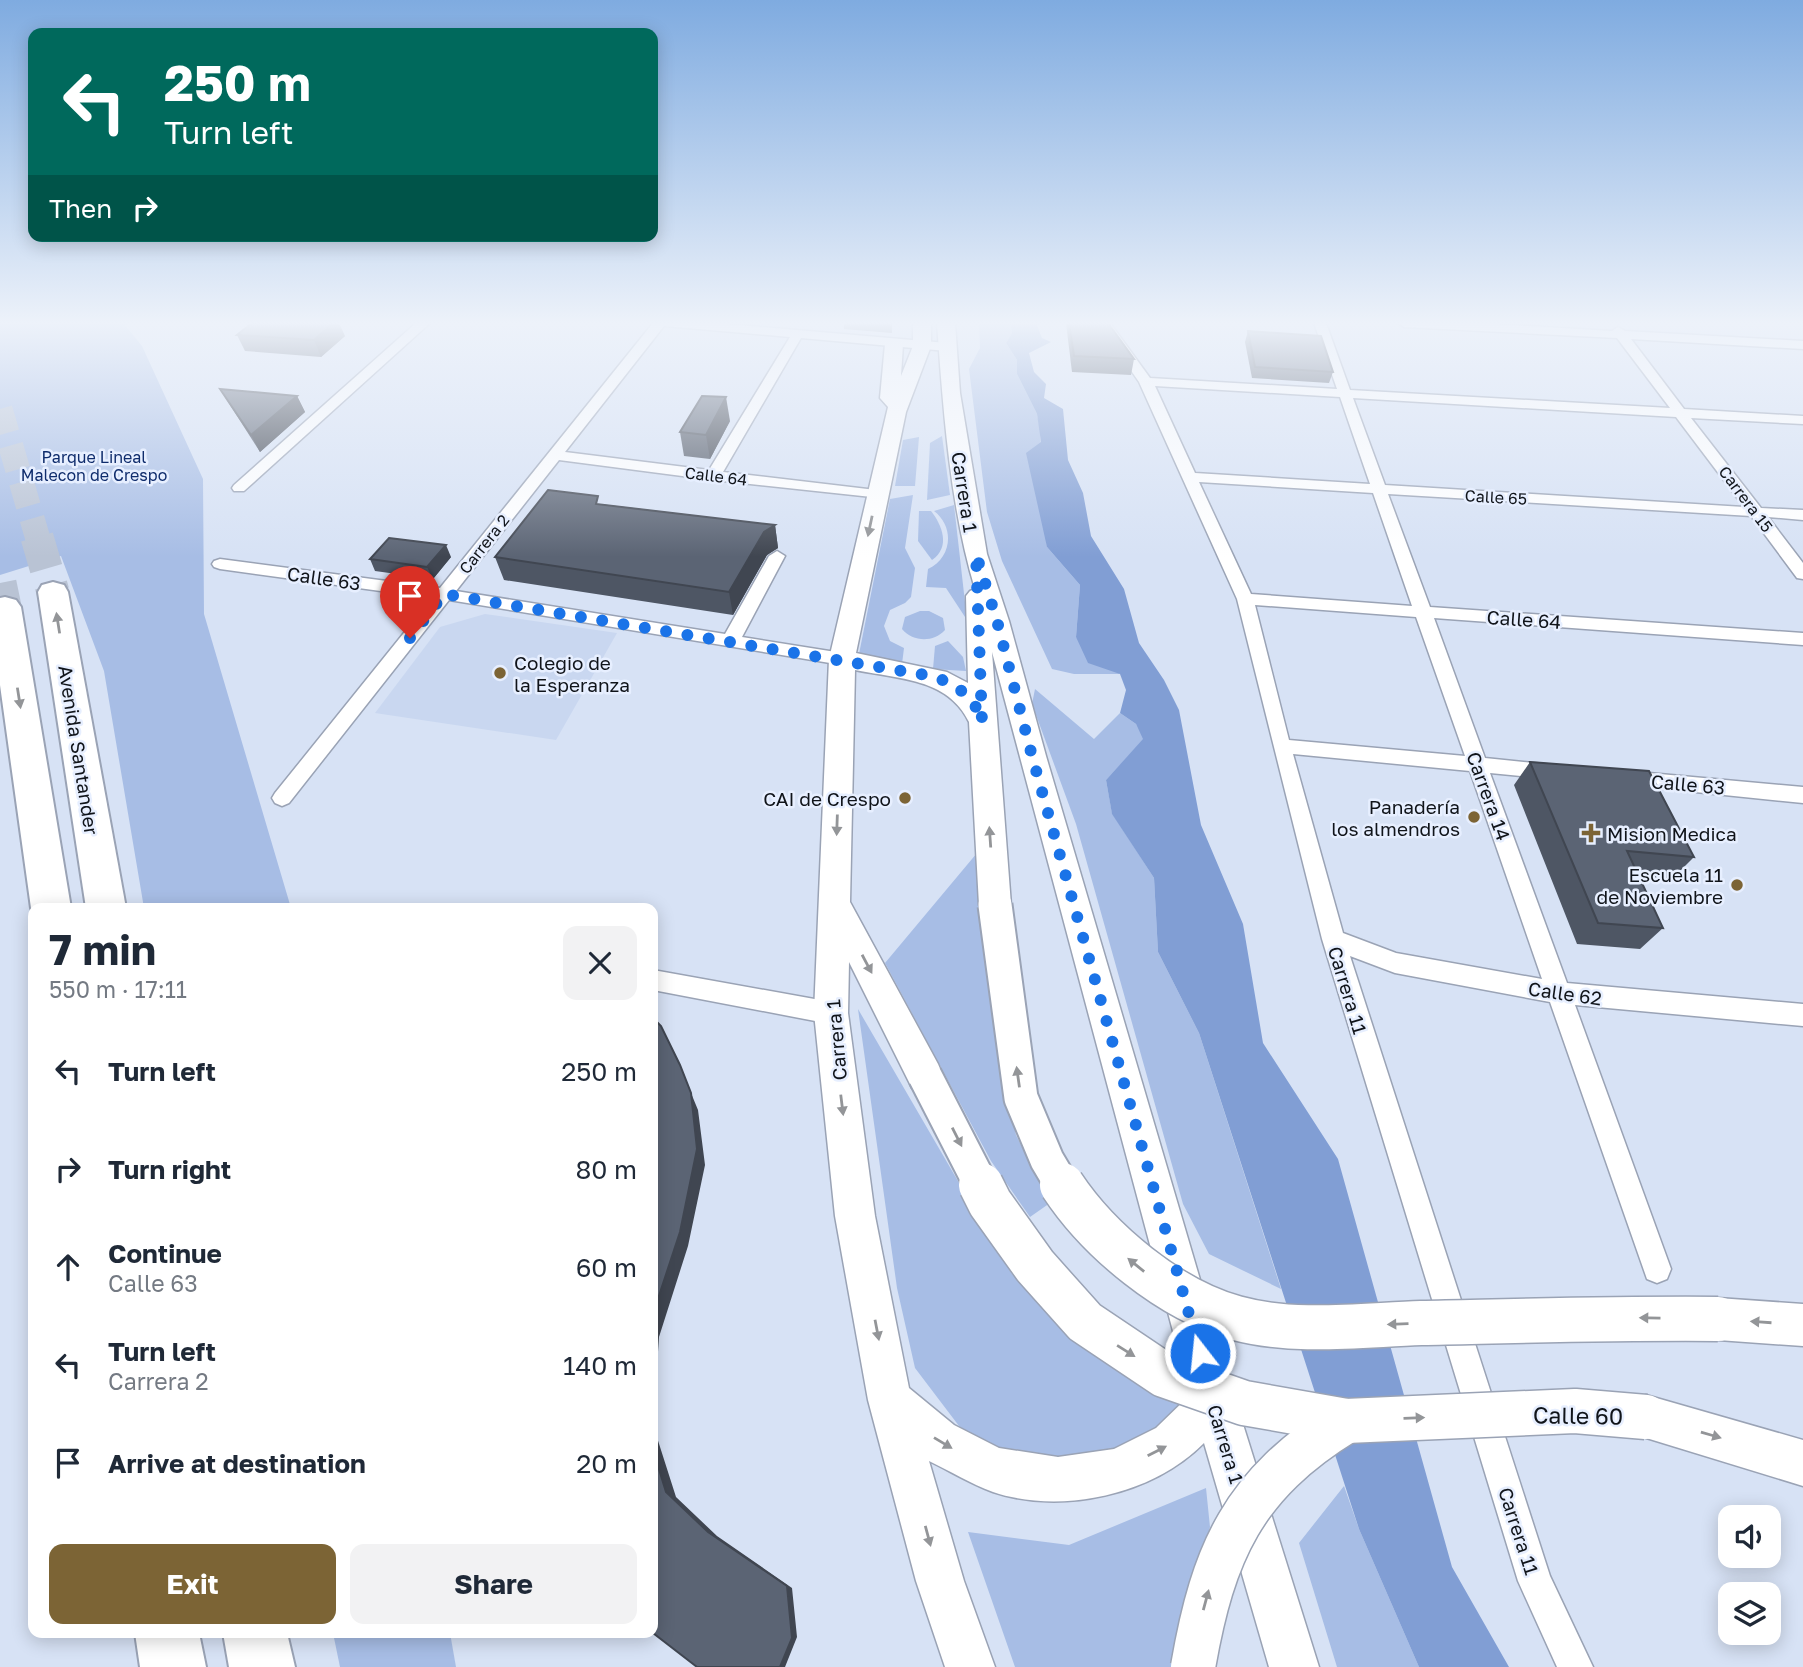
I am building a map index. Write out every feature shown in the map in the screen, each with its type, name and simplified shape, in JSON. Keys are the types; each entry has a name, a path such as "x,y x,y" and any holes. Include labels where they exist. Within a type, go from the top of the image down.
{"highway":[{"name":"Avenida Santander","path":"53,592 105,903"},
{"path":"5,607 50,903"},
{"path":"168,1638 173,1667"},
{"path":"256,1638 262,1667"}],"main road":[{"path":"891,401 896,412"},
{"name":"Carrera 1","path":"900,401 876,495 842,659 831,1013 855,1216 890,1399 940,1581 970,1667"},
{"name":"Carrera 1","path":"953,401 963,482 976,554 997,621 1035,769 1213,1402 1294,1667"},
{"path":"976,554 982,722 995,905 1021,1098 1031,1126 1064,1190 1085,1219 1139,1269 1235,1318 1315,1326 1615,1318 1718,1318 1803,1325"},
{"path":"842,659 937,677 956,686 971,699 982,722"},
{"path":"841,708 866,684 902,672"},
{"path":"835,904 990,1203 1035,1266 1085,1322 1164,1375 1244,1403 1346,1421"},
{"path":"890,1399 938,1441 995,1469 1058,1480 1118,1471 1172,1444 1213,1402"},
{"name":"Calle 60","path":"1346,1421 1575,1411 1646,1417 1789,1458"},
{"path":"1193,1667 1206,1600 1218,1563 1251,1500 1295,1452 1319,1434 1346,1421"}],"street":[{"path":"239,488 337,401"},
{"name":"Carrera 2","path":"282,798 598,401"},
{"path":"713,475 758,401"},
{"name":"Carrera 11","path":"1155,401 1245,599 1280,746 1332,939 1535,1581 1575,1667"},
{"name":"Carrera 14","path":"1348,401 1657,1269"},
{"path":"1460,401 1803,420"},
{"name":"Carrera 15","path":"1671,401 1803,574"},
{"name":"Calle 64","path":"555,455 876,495"},
{"name":"Calle 65","path":"1189,477 1803,516"},
{"path":"731,640 777,556"},
{"name":"Calle 63","path":"220,564 444,594 842,659"},
{"name":"Calle 64","path":"1245,599 1803,639"},
{"path":"1280,746 1572,773"},
{"name":"Calle 63","path":"1613,777 1803,795"},
{"name":"Calle 62","path":"1332,939 1395,963 1559,993 1803,1015"},
{"path":"658,981 831,1013"}],"shaded area":[{"path":"1030,401 1049,401 1063,409 1068,460 1083,493 1091,536 1124,589 1139,643 1164,680 1179,710 1201,825 1243,924 1263,1043 1338,1159 1452,1567 1509,1667 1419,1667 1359,1529 1199,1033 1158,952 1154,878 1112,814 1106,780 1143,739 1136,724 1120,713 1126,690 1120,674 1088,663 1076,637 1080,585 1047,547 1026,453 1041,442 1037,414"},
{"name":"Colegio de la Esperanza","path":"485,614 617,633 556,740 375,713 440,627"}],"green space":[{"name":"Parque Lineal Malecon de Crespo","path":"0,401 167,401 203,479 204,614 290,903 143,903 104,671 61,556 0,575"},
{"path":"973,401 1030,401 1040,429 1047,547 1080,585 1076,637 1120,674 1074,674 1052,669 1002,561 987,512"},
{"path":"942,436 950,495 927,500 930,443"},
{"path":"919,437 915,486 895,486 903,440"},
{"path":"913,495 905,548 915,568 911,597 890,610 884,626 890,641 904,648 902,664 858,659 890,499"},
{"path":"954,505 967,620 946,588 926,587 928,569 942,558 948,542 945,525 934,511"},
{"path":"919,511 931,511 943,536 941,549 932,560 918,541"},
{"path":"920,611 929,611 943,618 945,630 935,637 923,639 902,629 905,617"},
{"path":"948,641 963,657 966,671 933,669 935,646"},
{"path":"1035,689 1094,739 1120,713 1136,724 1144,739 1106,780 1112,813 1154,878 1158,952 1199,1033 1281,1289 1209,1254 1183,1204 1076,824 1032,704"},
{"path":"977,853 998,1053 1016,1135 1050,1203 1030,1217 991,1161 885,963"},
{"path":"858,1009 1012,1274 1056,1318 1126,1374 1190,1411 1134,1450 1015,1464 959,1426 915,1368 897,1288"},
{"path":"1344,1486 1359,1529 1419,1667 1337,1667 1299,1543"},
{"path":"1206,1488 1210,1527 1184,1627 1178,1667 1015,1667 968,1532 1069,1545"},
{"path":"334,1638 451,1638 456,1667 340,1667"}],"building":[{"path":"228,401 291,401 251,435"},
{"path":"699,401 724,401 706,435 680,432"},
{"path":"548,490 598,496 596,504 775,525 764,532 729,592 495,557"},
{"path":"389,538 446,545 427,567 370,559"},
{"path":"1530,762 1649,771 1694,857 1627,851 1663,928 1598,923"},
{"path":"658,1023 691,1093 697,1149 680,1232 658,1299"},
{"path":"658,1466 666,1492 708,1532 787,1586 792,1638 780,1667 697,1667 658,1637"}],"tunnel":[{"path":"0,409 38,539"},
{"path":"37,537 53,592"},
{"path":"0,583 5,607"}],"place":[{"name":"Colegio de la Esperanza","path":"500,673"},
{"name":"CAI de Crespo","path":"905,798"},
{"name":"Panadería los almendros","path":"1474,817"},
{"name":"Mision Medica","path":"1591,833"},
{"name":"Escuela 11 de Noviembre","path":"1737,885"}],"route":[{"path":"410,638 444,594 820,655 937,677 971,699 982,722 976,554 997,621 1032,756 1200,1353"}]}
